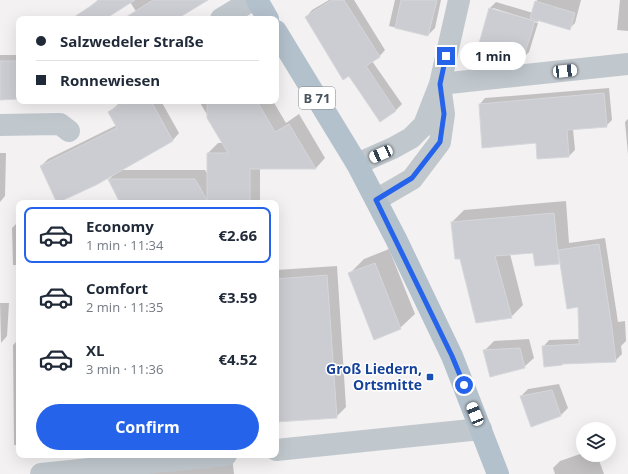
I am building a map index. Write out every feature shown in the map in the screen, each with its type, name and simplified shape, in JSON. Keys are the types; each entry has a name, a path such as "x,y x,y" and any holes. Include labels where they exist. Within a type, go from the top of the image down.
{"main road":[{"path":"257,0 266,16"},
{"name":"B 71","path":"279,36 357,164 376,200 452,356 498,474"}],"street":[{"path":"226,16 252,0"},
{"path":"357,164 411,138 424,125 440,84 459,0"},
{"path":"440,84 628,64"},
{"path":"376,200 412,178 440,142 444,114 440,84"},
{"path":"0,125 60,124 69,131"},
{"path":"279,450 481,429"},
{"path":"41,474 197,458"}],"building":[{"path":"100,0 135,0 110,16 76,16"},
{"path":"153,0 208,0 182,16 128,16"},
{"path":"332,0 344,0 380,57 366,66 396,111 380,122 349,76 343,80 305,17"},
{"path":"401,0 437,0 428,36 395,28"},
{"path":"535,1 575,13 570,30 530,18"},
{"path":"489,8 535,21 523,59 478,47"},
{"path":"0,61 16,61 16,99 0,100"},
{"path":"604,93 607,127 567,130 569,157 537,159 536,143 482,148 479,104"},
{"path":"121,104 153,104 173,141 96,185 64,200 56,200 40,166 117,128 108,112"},
{"path":"207,104 259,104 275,132 289,124 316,169 250,169 250,200 207,200 207,153 228,153 207,118"},
{"path":"108,179 195,179 207,200 118,200"},
{"path":"554,213 559,264 535,266 533,253 495,256 512,318 476,323 460,259 455,259 451,222"},
{"path":"599,244 616,362 562,364 544,367 542,346 579,344 578,307 567,309 558,250"},
{"path":"375,263 401,329 374,340 348,273"},
{"path":"327,275 337,418 279,422 279,279"},
{"path":"520,348 525,368 490,377 483,350"},
{"path":"552,390 561,416 531,427 520,396"}],"place":[{"name":"Groß Liedern, Ortsmitte","path":"430,377"}],"route":[{"path":"446,56 440,84 444,114 440,142 412,178 376,200 452,356 464,385"}]}
